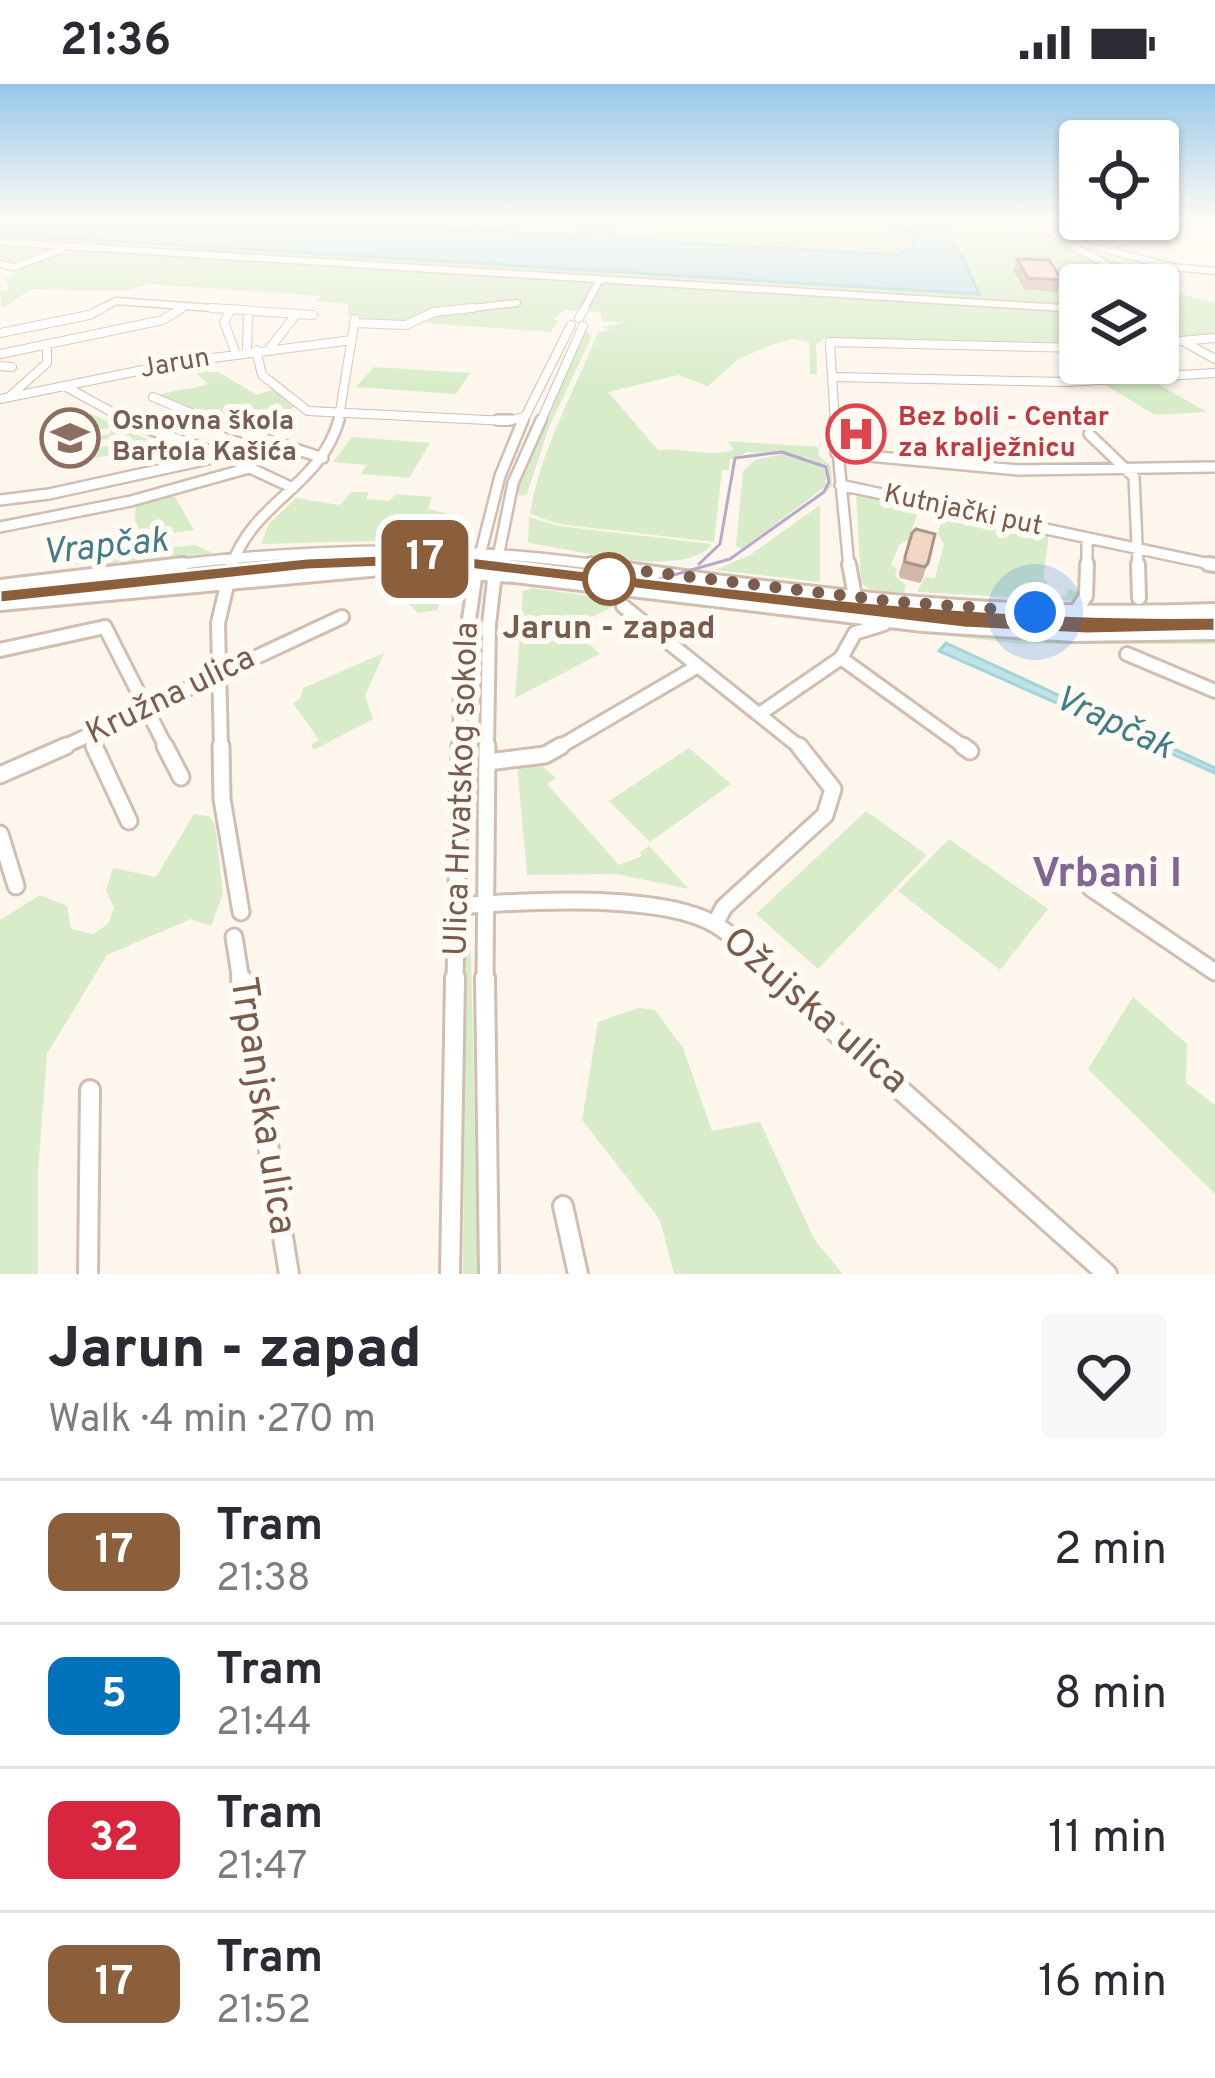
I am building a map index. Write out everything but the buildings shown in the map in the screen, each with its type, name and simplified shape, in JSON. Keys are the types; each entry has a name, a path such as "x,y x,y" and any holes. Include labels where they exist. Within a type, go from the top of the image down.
{"street":[{"path":"529,277 1059,308"},
{"name":"Ulica Hrvatskog sokola","path":"451,1274 460,697 476,572 494,493 522,423 599,281"},
{"path":"0,333 89,315 116,301 313,314"},
{"path":"241,912 222,799 218,623 235,559 253,521 323,458 341,411 355,321 406,325 434,312 517,303"},
{"path":"0,354 163,320 186,306"},
{"path":"231,309 224,322 236,353"},
{"path":"248,315 252,351 262,375 294,403 315,412 522,423"},
{"path":"270,348 295,316"},
{"name":"Ulica Hrvatskog sokola","path":"489,1274 484,904 487,647 497,552 528,442 579,319"},
{"path":"1179,341 1215,338"},
{"name":"Jarun","path":"4,398 236,353 352,340"},
{"path":"188,344 195,360"},
{"path":"855,597 842,529 830,344 1059,348"},
{"path":"1186,344 1215,359"},
{"path":"4,398 47,363 47,345"},
{"path":"0,366 12,367"},
{"path":"833,377 1067,382 1215,373"},
{"path":"68,388 98,408 292,488"},
{"path":"153,397 195,417 323,458"},
{"path":"1088,434 1134,477 1139,598"},
{"path":"836,453 980,467 1127,471 1215,467"},
{"path":"0,500 50,494 223,456"},
{"path":"0,527 131,501 249,467"},
{"name":"Kutnjački put","path":"840,484 1215,565"},
{"name":"Kutnjački put","path":"1086,596 1087,538"},
{"path":"0,586 344,548 480,550 855,597 1074,614 1215,610"},
{"path":"0,604 337,570 476,572 890,622 1073,635 1215,633"},
{"path":"1074,614 1086,596 1111,614"},
{"path":"623,606 761,713 826,771 833,796 825,815 724,907 715,924"},
{"path":"832,615 855,633"},
{"name":"Kružna ulica","path":"0,775 342,617"},
{"path":"761,713 841,658 855,633 890,622"},
{"path":"0,650 105,627 181,778"},
{"path":"1127,654 1215,691"},
{"path":"841,658 970,751"},
{"path":"488,763 545,754 698,666"},
{"path":"90,736 129,821"},
{"path":"0,834 16,886"},
{"path":"1091,888 1215,972"},
{"name":"Ožujska ulica","path":"457,906 562,898 640,902 715,924 1107,1274"},
{"name":"Trpanjska ulica","path":"234,937 289,1274"},
{"path":"88,1274 90,1090"},
{"path":"563,1206 578,1274"}],"green space":[{"path":"9,277 1059,277 1059,345 824,339 816,344 817,374 810,374 809,342 793,339 737,360 708,386 678,375 608,392 658,450 734,450 727,441 818,447 819,456 831,466 832,486 827,491 827,467 799,454 826,470 826,486 742,549 736,546 743,471 755,460 786,453 747,452 730,460 729,470 722,470 714,542 559,524 530,514 550,443 598,332 611,330 601,327 626,323 602,321 600,312 564,310 553,319 558,321 551,332 411,322 422,314 406,321 348,317 348,304 316,301 321,296 149,284 124,291 31,289 2,309 0,291 10,289 5,279"},
{"path":"1179,294 1215,302 1215,336 1179,339"},
{"path":"586,331 592,336 549,427 527,494 519,496 519,480"},
{"path":"374,367 470,373 456,394 356,387"},
{"path":"218,372 257,395 274,389 296,407 284,411 289,416 282,419 288,423 279,427 254,414 232,425 159,395 208,384 196,373"},
{"path":"1104,384 1158,384 1207,412 1155,415"},
{"path":"91,414 153,442 173,444 77,461 57,459 57,454 109,446 109,439 63,446 64,442 110,434 110,428 69,434 69,429 53,431"},
{"path":"352,437 430,443 409,478 361,474 366,465 333,462"},
{"path":"351,492 369,492 366,499 389,501 396,494 432,497 428,509 459,516 457,534 447,539 261,544 269,524 296,498 340,505"},
{"path":"856,493 926,507 926,515 917,514 909,539 899,545 891,565 906,585 904,593 870,589 861,583"},
{"path":"160,496 175,497 194,530 134,538 136,504"},
{"path":"820,505 820,582 715,570 750,555"},
{"path":"937,510 1049,533 1043,579 1046,591 1066,597 1068,589 1078,592 1077,601 917,592 925,577 935,578 944,544 938,534 942,518 935,515"},
{"path":"529,517 558,526 712,544 698,555 677,560 598,555 528,543"},
{"path":"195,545 213,553 94,567 95,562 76,565 68,559"},
{"path":"383,579 440,580 438,610 418,613"},
{"path":"532,588 627,601 570,626 600,654 515,698 523,591"},
{"path":"880,628 1087,640 1215,638 1215,644 1021,644"},
{"path":"384,653 365,696 373,719 314,750 311,745 319,740 293,703 300,699 303,688"},
{"path":"689,748 731,784 650,842 609,801"},
{"path":"536,760 556,778 547,784 619,865 642,856 640,852 649,846 689,889 616,874 527,875 517,764"},
{"path":"866,811 927,855 818,969 756,914"},
{"path":"194,814 209,816 215,824 223,894 211,926 191,919 107,955 47,1054 38,1172 38,1274 0,1274 0,920 40,895 67,906 71,929 93,934 108,924 114,908 106,891 113,868 156,877"},
{"path":"949,839 1048,909 1000,970 898,891"},
{"path":"471,951 478,1274 463,1274 466,952"},
{"path":"1133,997 1187,1044 1186,1083 1215,1105 1215,1194 1088,1069"},
{"path":"638,1008 655,1010 683,1048 712,1131 760,1122 814,1239 843,1274 674,1274 660,1220 582,1120 598,1022"}],"water":[{"path":"694,277 971,277 979,294"},
{"name":"Vrapčak","path":"946,643 1215,768 1215,773 939,651"}],"tram line":[{"path":"656,580 730,559 824,492 829,482 826,467 782,452 735,458 720,544 699,564"},
{"path":"0,597 307,564 435,559 964,621 1087,627 1215,624"},
{"name":"17","path":"0,597 307,564 435,559 964,621 1087,627 1215,624"}],"place":[{"name":"Bez boli - Centar za kralježnicu","path":"856,434"},
{"name":"Osnovna škola Bartola Kašića","path":"70,438"},
{"name":"Jarun - zapad","path":"609,579"}],"district":[{"name":"Vrbani I","path":"1107,875"}],"route":[{"path":"609,579 618,568 889,601 1035,612"}]}
